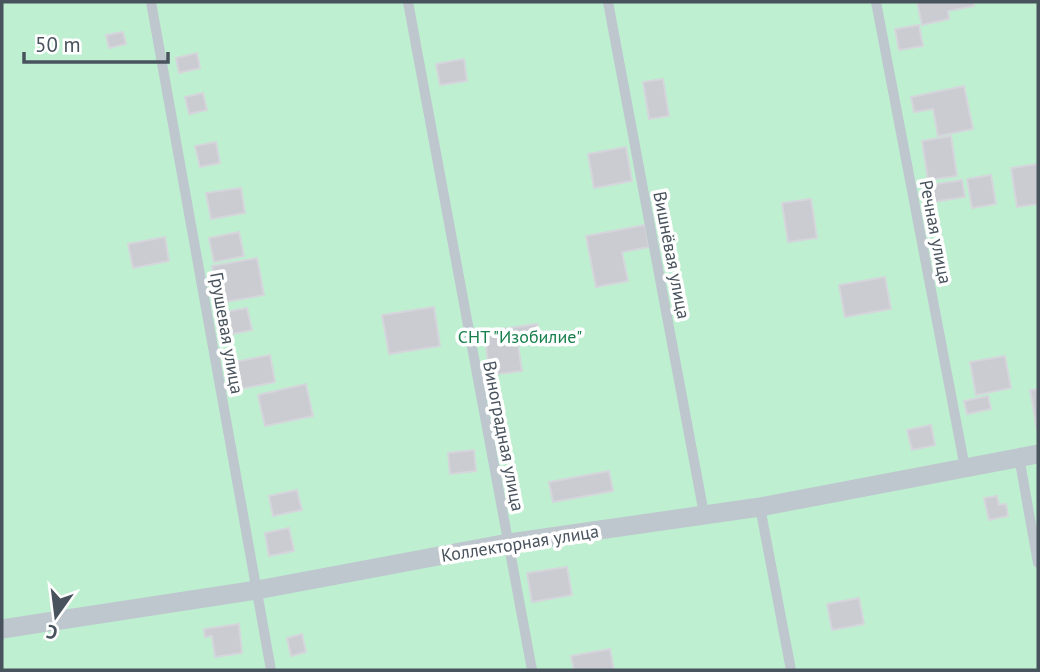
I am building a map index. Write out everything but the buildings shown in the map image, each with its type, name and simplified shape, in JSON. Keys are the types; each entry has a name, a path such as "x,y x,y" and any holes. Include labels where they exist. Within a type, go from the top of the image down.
{"street":[{"name":"Коллекторная улица","path":"2,629 257,590 508,543 760,507 1029,455"}],"lane":[{"name":"Грушевая улица","path":"151,2 271,670"},
{"name":"Виноградная улица","path":"408,2 532,670"},
{"name":"Вишнёвая улица","path":"608,2 704,514"},
{"name":"Речная улица","path":"876,2 965,468"},
{"path":"1029,455 1038,563"},
{"path":"760,507 791,670"}],"green space":[{"name":"СНТ \"Изобилие\"","path":"2,2 1038,2 1038,670 2,670"}]}
